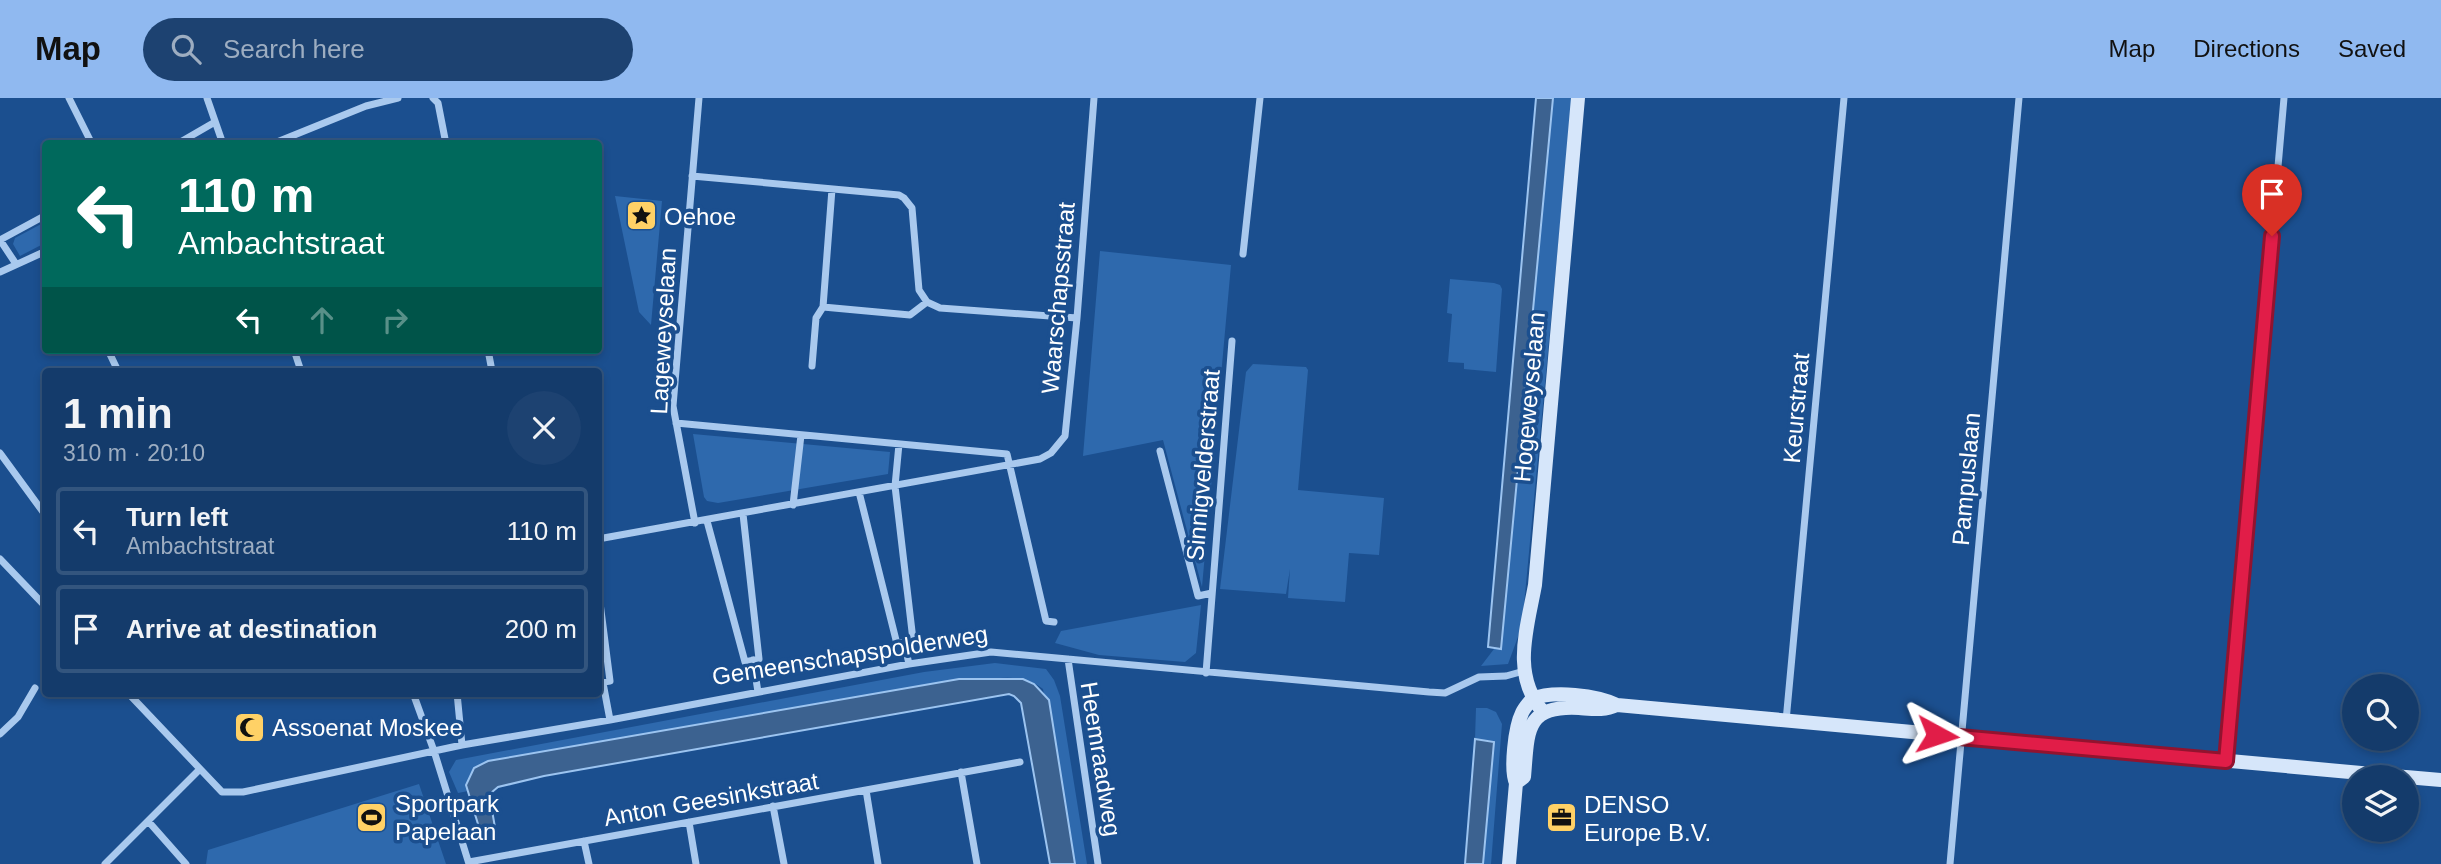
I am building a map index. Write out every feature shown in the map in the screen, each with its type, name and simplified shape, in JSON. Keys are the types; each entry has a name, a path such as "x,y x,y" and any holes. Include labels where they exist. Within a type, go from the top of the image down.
{"street":[{"path":"69,98 90,140"},
{"path":"207,98 222,140"},
{"path":"281,140 365,102 398,98"},
{"path":"433,98 438,103 445,140"},
{"name":"Lageweyselaan","path":"695,523 673,406 699,98"},
{"name":"Waarschapsstraat","path":"602,538 1010,465 1040,459 1051,453 1065,436 1094,98"},
{"path":"1243,254 1260,98"},
{"name":"Hogeweyselaan","path":"1543,712 1532,699 1524,671 1525,642 1536,575 1578,98"},
{"name":"Keurstraat","path":"1786,721 1844,98"},
{"name":"Pampuslaan","path":"1950,864 2020,98"},
{"path":"2226,761 2284,98"},
{"path":"184,140 215,122"},
{"path":"692,176 899,195 909,202 913,214 919,290 927,302 940,308 1077,318"},
{"path":"812,366 816,318 824,307 832,189"},
{"path":"16,264 0,240 42,217"},
{"path":"0,272 42,253"},
{"path":"824,307 910,315 927,302"},
{"name":"Sinnigvelderstraat","path":"1206,673 1232,341"},
{"path":"676,423 1007,454 1046,621 1054,622"},
{"path":"793,505 801,435"},
{"path":"859,492 897,644 913,640 895,486 899,444"},
{"name":"Sinnigvelderstraat","path":"1160,451 1198,596 1212,593"},
{"path":"0,453 42,511"},
{"path":"707,521 745,662 759,659 743,514"},
{"path":"0,559 42,603"},
{"path":"602,618 610,681 602,683"},
{"path":"904,642 909,664"},
{"name":"Gemeenschapspolderweg","path":"132,697 222,792 243,792 462,745 909,664 991,652 1445,693 1479,677 1506,676 1524,671"},
{"name":"Heemraadweg","path":"1068,659 1098,864"},
{"path":"753,660 758,692"},
{"path":"602,687 610,720"},
{"path":"0,734 18,717 35,688"},
{"path":"1509,864 1516,783 1513,776 1517,730 1522,713 1532,699 1541,695 1569,695 1606,700 1617,705 2342,771"},
{"path":"414,697 434,751 469,863"},
{"path":"457,697 462,745"},
{"path":"1516,783 1524,777 1531,727 1543,712 1553,708 1606,710 1617,705"},
{"name":"Anton Geesinkstraat","path":"469,863 1020,762"},
{"path":"105,864 200,769"},
{"path":"961,772 977,864"},
{"path":"2419,778 2441,780"},
{"path":"866,790 878,864"},
{"path":"773,806 784,864"},
{"path":"148,821 186,864"},
{"path":"689,822 696,864"},
{"path":"584,841 589,864"}],"shaded area":[{"path":"1536,98 1553,98 1501,649 1488,647"},
{"path":"1553,98 1572,98 1522,626 1508,664 1481,666 1494,649 1501,649"},
{"path":"615,196 662,201 651,325 639,312"},
{"path":"42,224 42,245 20,256 13,244 15,238"},
{"path":"1100,251 1231,265 1202,587 1163,440 1083,456"},
{"path":"1450,279 1494,283 1502,289 1496,372 1464,369 1464,363 1448,362 1452,314 1447,313"},
{"path":"1253,364 1306,367 1308,370 1298,490 1384,498 1379,555 1349,553 1345,602 1288,598 1290,569 1286,594 1220,589 1246,372"},
{"path":"693,434 890,452 888,474 718,503 707,501 704,497"},
{"path":"1201,605 1196,653 1185,662 1099,655 1055,643 1061,631"},
{"path":"995,663 1046,669 1054,680 1060,696 1087,864 1073,864 1043,689 1022,679 998,678 950,687 458,793 449,772 456,760 924,672"},
{"path":"959,679 1023,679 1034,684 1049,700 1075,864 1050,864 1021,703 1009,694 544,776 498,787 492,792 490,799 496,833 486,839 482,837 466,785 474,768 488,761"},
{"path":"1476,708 1487,708 1496,712 1502,724 1491,864 1483,864 1494,742 1475,739"},
{"path":"1475,739 1494,742 1483,864 1465,864"},
{"name":"Sportpark Papelaan","path":"419,784 446,864 206,864 208,850"}],"place":[{"name":"Oehoe","path":"641,216"},
{"name":"Assoenat Moskee","path":"249,727"},
{"name":"Sportpark Papelaan","path":"372,817"},
{"name":"DENSO Europe B.V.","path":"1561,818"}],"route":[{"path":"1937,735 2226,761 2272,236"}]}
